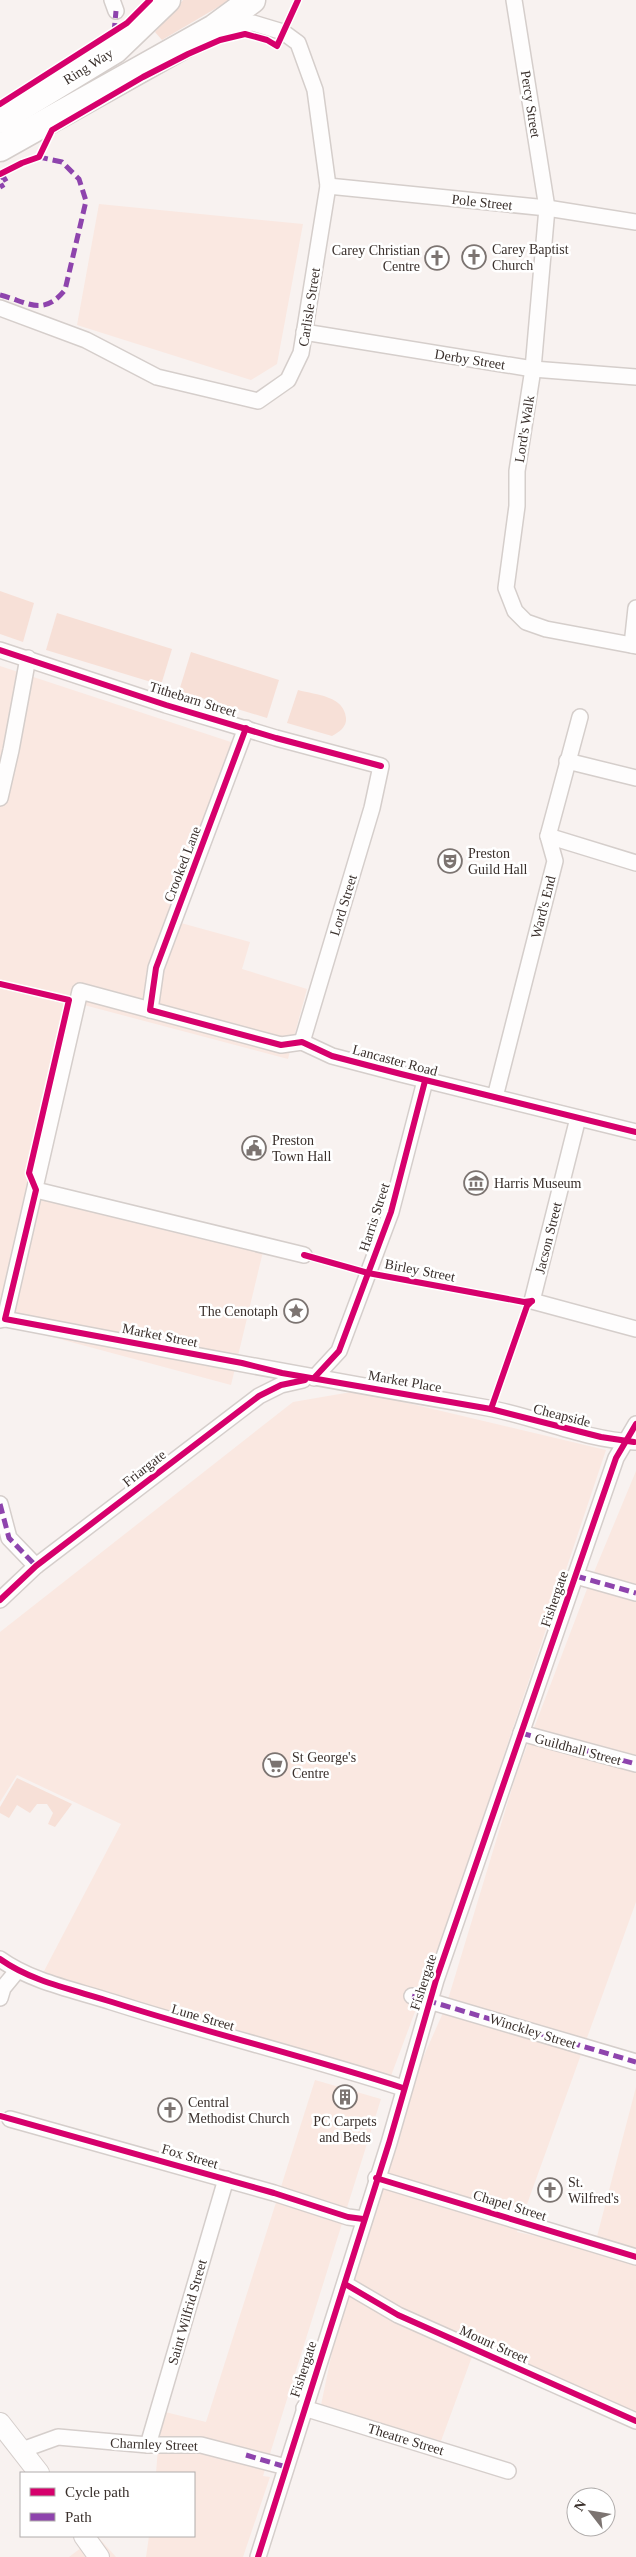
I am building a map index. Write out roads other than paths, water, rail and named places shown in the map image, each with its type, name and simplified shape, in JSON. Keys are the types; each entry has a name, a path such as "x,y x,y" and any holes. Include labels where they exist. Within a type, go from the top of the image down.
{"highway":[{"name":"Ring Way","path":"0,120 115,50 167,0"},
{"name":"Ring Way","path":"0,148 214,28 252,0"}],"street":[{"name":"Percy Street","path":"514,0 547,208"},
{"name":"Carlisle Street","path":"0,308 86,340 157,377 258,401 288,380 301,353 328,186 315,90 298,43 283,32 252,23 214,28"},
{"name":"Pole Street","path":"328,186 547,208 636,222"},
{"name":"Lord's Walk","path":"547,208 533,369 517,471 517,506 506,588 515,611 526,622 546,629 634,646"},
{"name":"Derby Street","path":"304,332 533,369 636,377"},
{"path":"634,646 636,608"},
{"name":"Tithebarn Street","path":"0,650 166,705 381,766"},
{"path":"0,798 6,749 28,658"},
{"path":"580,717 548,836 636,863"},
{"name":"Crooked Lane","path":"150,1010 156,968 246,728"},
{"path":"568,761 636,778"},
{"name":"Lord Street","path":"302,1042 372,808 381,766"},
{"name":"Ward's End","path":"495,1097 555,861 548,836"},
{"name":"Lancaster Road","path":"36,1190 80,991 281,1045 302,1042 332,1056 425,1081 636,1132"},
{"name":"Harris Street","path":"314,1378 327,1367 339,1351 391,1212 425,1081"},
{"name":"Jacson Street","path":"578,1118 532,1301 636,1329"},
{"path":"3,1319 36,1190 304,1255"},
{"name":"Market Street","path":"3,1319 314,1378"},
{"name":"Market Place","path":"314,1378 491,1409"},
{"name":"Friargate","path":"0,1600 36,1566 259,1396 282,1384 314,1378"},
{"name":"Cheapside","path":"491,1409 601,1438 632,1442"},
{"name":"Fishergate","path":"258,2557 345,2284 429,2002 616,1458 632,1442 636,1424"},
{"path":"0,1504 9,1538 36,1566"},
{"path":"576,1576 636,1593"},
{"name":"Guildhall Street","path":"521,1733 636,1764"},
{"name":"Lune Street","path":"0,1959 17,1971 191,2027 403,2088"},
{"path":"0,1998 3,1988 17,1971"},
{"name":"Winckley Street","path":"412,1996 636,2062"},
{"name":"Fox Street","path":"10,2119 226,2179 348,2217 363,2219"},
{"name":"Chapel Street","path":"376,2178 636,2257"},
{"name":"Saint Wilfrid Street","path":"148,2444 226,2179"},
{"name":"Mount Street","path":"345,2284 398,2315 636,2421"},
{"name":"Theatre Street","path":"304,2408 508,2470"},
{"path":"0,2423 38,2472"},
{"name":"Charnley Street","path":"22,2450 58,2437 148,2444 201,2445 246,2455 286,2467"},
{"path":"85,2537 99,2557"}],"place":[{"name":"Carey Baptist Church","path":"474,257"},
{"name":"Carey Christian Centre","path":"437,258"},
{"name":"Preston Guild Hall","path":"450,861"},
{"name":"Preston Town Hall","path":"254,1148"},
{"name":"Harris Museum","path":"476,1183"},
{"name":"The Cenotaph","path":"296,1311"},
{"name":"St George's Centre","path":"275,1765"},
{"name":"PC Carpets and Beds","path":"345,2097"},
{"name":"Central Methodist Church","path":"170,2110"},
{"name":"St. Wilfred's","path":"550,2190"}]}
